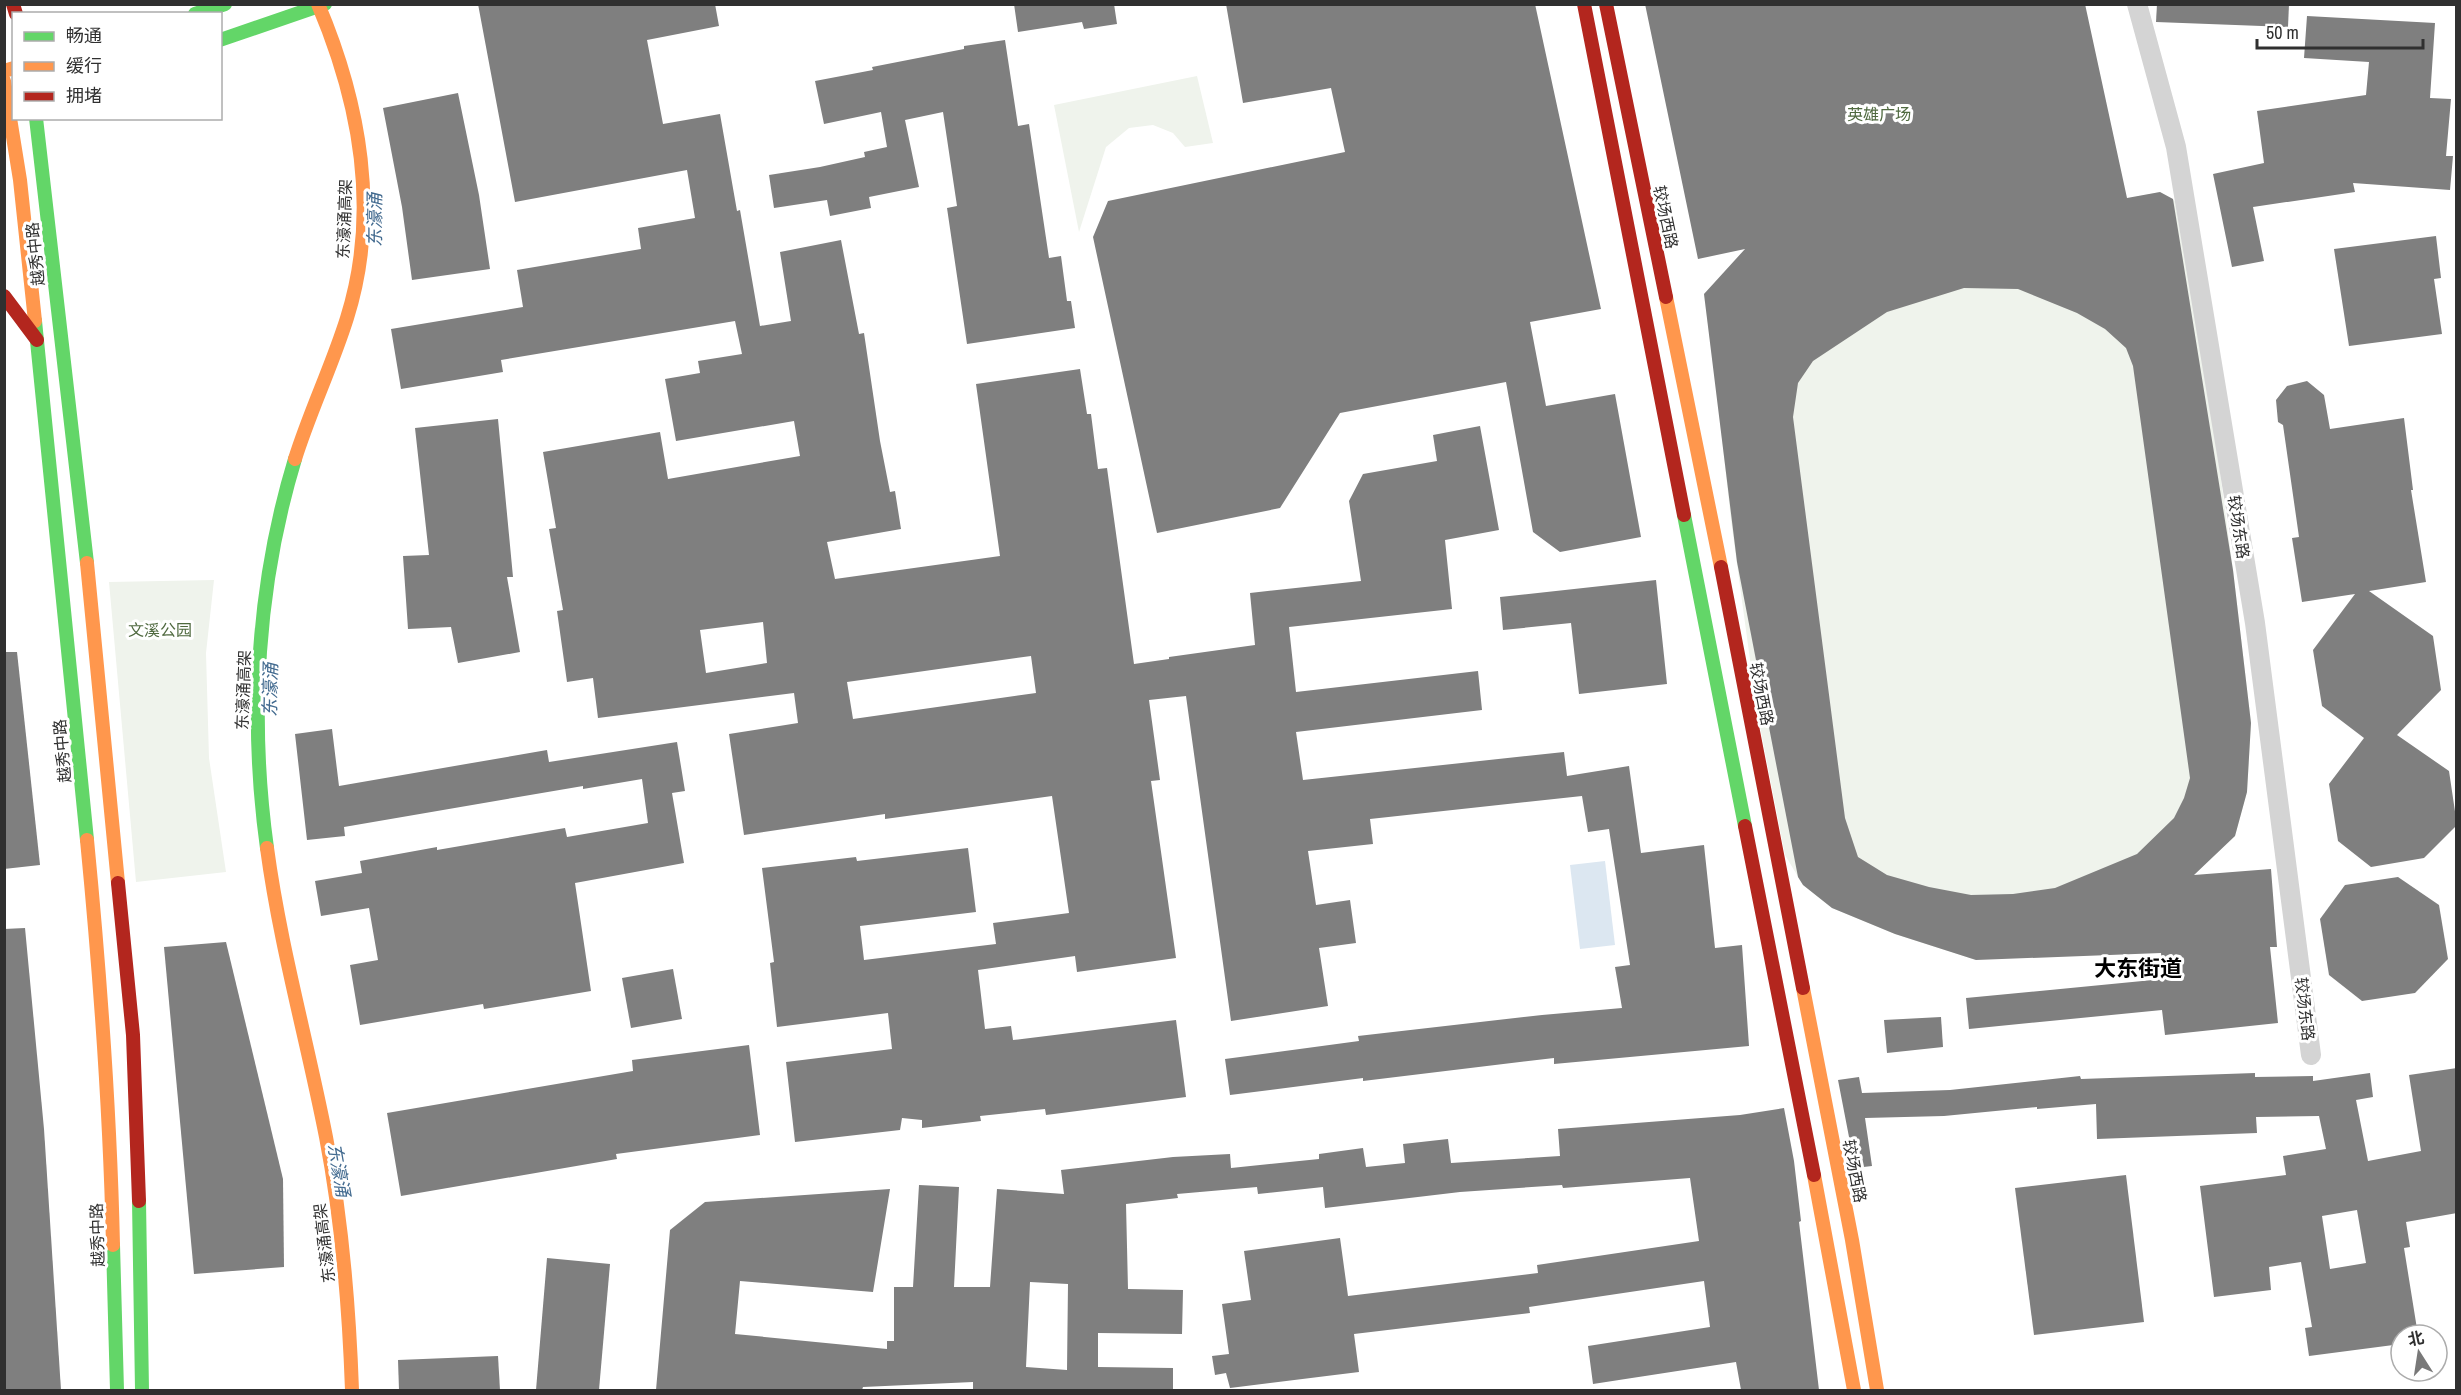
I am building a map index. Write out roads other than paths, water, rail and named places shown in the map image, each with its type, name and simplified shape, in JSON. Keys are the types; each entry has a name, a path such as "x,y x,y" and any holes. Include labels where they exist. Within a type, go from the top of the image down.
{"main road":[{"path":"201,12 225,4"},
{"path":"222,39 322,4"},
{"name":"东濠涌高架","path":"322,4 346,73 355,108 363,175 362,239 357,277 348,316 291,470 276,538 261,636 257,710 258,756 269,867 333,1175 346,1287 353,1390"},
{"path":"1584,4 1825,1230 1854,1390"},
{"name":"较场西路","path":"1606,4 1721,567 1852,1240 1877,1390"},
{"name":"越秀中路","path":"4,81 53,482 100,981 113,1210 117,1390"},
{"name":"越秀中路","path":"36,120 83,520 133,1035 138,1128 142,1390"},
{"path":"4,296 37,340"}],"street":[{"name":"较场东路","path":"2137,4 2176,147 2249,588 2311,1055"}],"district":[{"name":"大东街道","path":"2138,968"}],"park label":[{"name":"英雄广场","path":"1879,114"},
{"name":"文溪公园","path":"160,630"}],"water label":[{"name":"东濠涌","path":"374,220"},
{"name":"东濠涌","path":"270,690"},
{"name":"东濠涌","path":"339,1170"}]}
